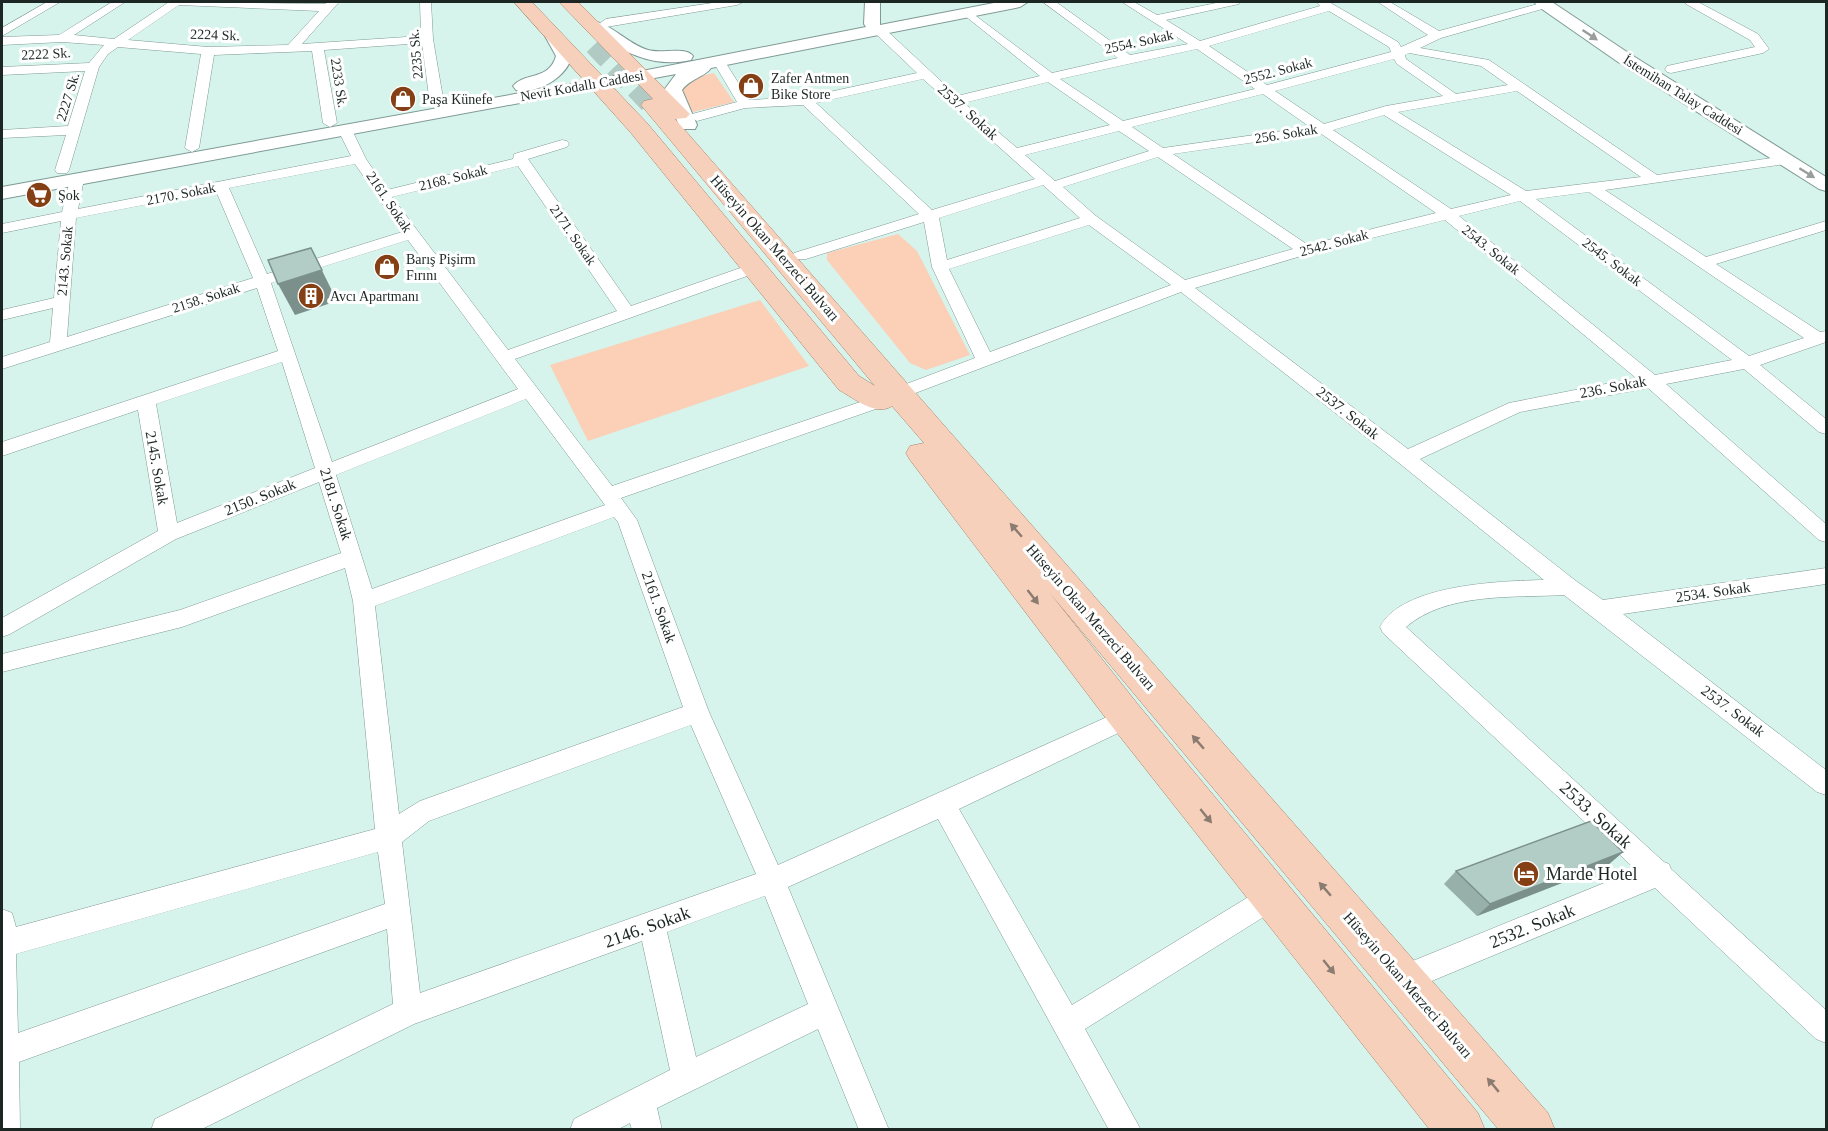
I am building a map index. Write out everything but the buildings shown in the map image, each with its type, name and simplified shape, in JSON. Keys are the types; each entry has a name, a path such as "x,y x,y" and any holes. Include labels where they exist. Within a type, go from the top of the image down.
{"main road":[{"path":"483,97 539,81 558,69 564,56 553,36 523,2"},
{"path":"536,2 638,72 643,110"},
{"path":"553,2 593,39"},
{"path":"568,2 593,39 596,80 643,110 755,268 849,383 890,397 891,359 801,256 673,95 675,85 688,74 744,53"},
{"path":"872,2 877,27"},
{"name":"Nevit Kodallı Caddesi","path":"2,181 70,174 503,100 973,7 1020,2"},
{"name":"İstemihan Talay Caddesi","path":"1572,2 1614,35 1827,166"},
{"name":"İstemihan Talay Caddesi","path":"1544,3 1624,58 1827,185"},
{"path":"553,36 593,39 647,56 744,53"},
{"name":"Nevit Kodallı Caddesi","path":"2,193 70,174 192,148 338,127 437,104 596,80"},
{"path":"503,100 554,95 585,98 609,106 643,110 692,121"},
{"name":"Hüseyin Okan Merzeci Bulvarı","path":"643,110 890,397 1403,979 1531,1130"},
{"name":"Hüseyin Okan Merzeci Bulvarı","path":"890,397 1127,718 1461,1130"}],"street":[{"path":"2,33 54,2"},
{"path":"62,38 119,2"},
{"path":"177,2 332,5"},
{"name":"2227 Sk.","path":"70,174 74,130 93,66 104,51 177,2"},
{"name":"2235 Sk.","path":"426,2 427,39 437,104"},
{"path":"593,39 684,5 737,2"},
{"path":"1049,2 1128,59"},
{"name":"2543. Sokak","path":"1127,2 1199,45 1446,213 1650,380 1827,535"},
{"path":"1156,19 1235,2"},
{"path":"1383,2 1437,35"},
{"path":"1671,69 1763,49 1754,37 1690,2"},
{"name":"2552. Sokak","path":"1014,153 1265,90 1403,51 1437,35 1544,3"},
{"path":"1325,4 1403,51 1485,63 1654,180"},
{"name":"2554. Sokak","path":"954,101 1128,59 1199,45 1325,4"},
{"path":"292,48 332,5"},
{"path":"973,7 1050,78 1305,250"},
{"name":"2537. Sokak","path":"877,27 954,101 1091,219 1183,286 1406,458 1568,587 1600,609 1827,784"},
{"name":"2224 Sk.","path":"2,41 62,38 208,51 318,48 427,39"},
{"name":"2233 Sk.","path":"318,48 338,127"},
{"path":"192,148 208,51"},
{"path":"1403,51 1401,61 1455,99"},
{"path":"720,63 745,104"},
{"name":"2222 Sk.","path":"2,71 93,66"},
{"path":"692,121 745,104 806,101 927,74"},
{"name":"256. Sokak","path":"801,256 1161,152 1321,129 1386,110 1520,87"},
{"path":"806,101 931,217 940,267 985,360"},
{"name":"2545. Sokak","path":"1386,110 1523,196 1747,363 1827,428"},
{"name":"2161. Sokak","path":"338,127 411,234 627,520 697,712 772,882 874,1130"},
{"path":"2,135 74,130"},
{"name":"2168. Sokak","path":"384,195 520,159 562,144"},
{"name":"2170. Sokak","path":"2,228 359,159"},
{"name":"2171. Sokak","path":"520,159 627,313"},
{"name":"2542. Sokak","path":"364,601 613,501 1183,286 1305,250 1446,213 1523,196 1654,180 1785,160"},
{"name":"2143. Sokak","path":"58,345 69,215 70,174"},
{"name":"2181. Sokak","path":"221,186 262,280 288,354 353,557 364,601 408,1012"},
{"path":"1592,188 1702,262 1822,338"},
{"path":"940,267 1091,219"},
{"path":"1702,262 1827,225"},
{"name":"2158. Sokak","path":"2,363 411,234"},
{"path":"504,357 755,268"},
{"path":"2,315 61,301"},
{"name":"236. Sokak","path":"1406,458 1515,407 1747,363 1822,338"},
{"path":"2,449 288,354"},
{"name":"2150. Sokak","path":"2,628 169,534 529,391"},
{"name":"2145. Sokak","path":"146,401 169,534"},
{"path":"2,663 182,618 353,557"},
{"name":"2534. Sokak","path":"1600,609 1827,576"},
{"name":"2533. Sokak","path":"1568,587 1451,595 1401,616 1391,627 1827,1029"},
{"path":"5,1123 2,936 389,837 420,813 697,712"},
{"name":"2146. Sokak","path":"166,1130 408,1012 772,882 1127,718"},
{"path":"943,804 1126,1130"},
{"name":"2532. Sokak","path":"1403,979 1660,873"},
{"path":"1066,1025 1272,897"},
{"path":"3,1053 399,912"},
{"path":"652,925 686,1077"},
{"path":"585,1130 644,1116 686,1077 826,1010"}],"shaded area":[{"path":"714,73 734,102 693,112 681,95 682,88 696,77"},
{"path":"898,234 917,251 970,355 926,370 910,363 827,260 827,253"},
{"path":"760,300 809,366 588,441 550,365"}],"tunnel":[{"path":"594,45 651,105"}],"place":[{"name":"Zafer Antmen Bike Store","path":"751,86"},
{"name":"Paşa Künefe","path":"403,99"},
{"name":"Şok","path":"39,195"},
{"name":"Barış Pişirm Fırını","path":"387,267"},
{"name":"Avcı Apartmanı","path":"311,296"},
{"name":"Marde Hotel","path":"1526,874"}]}
